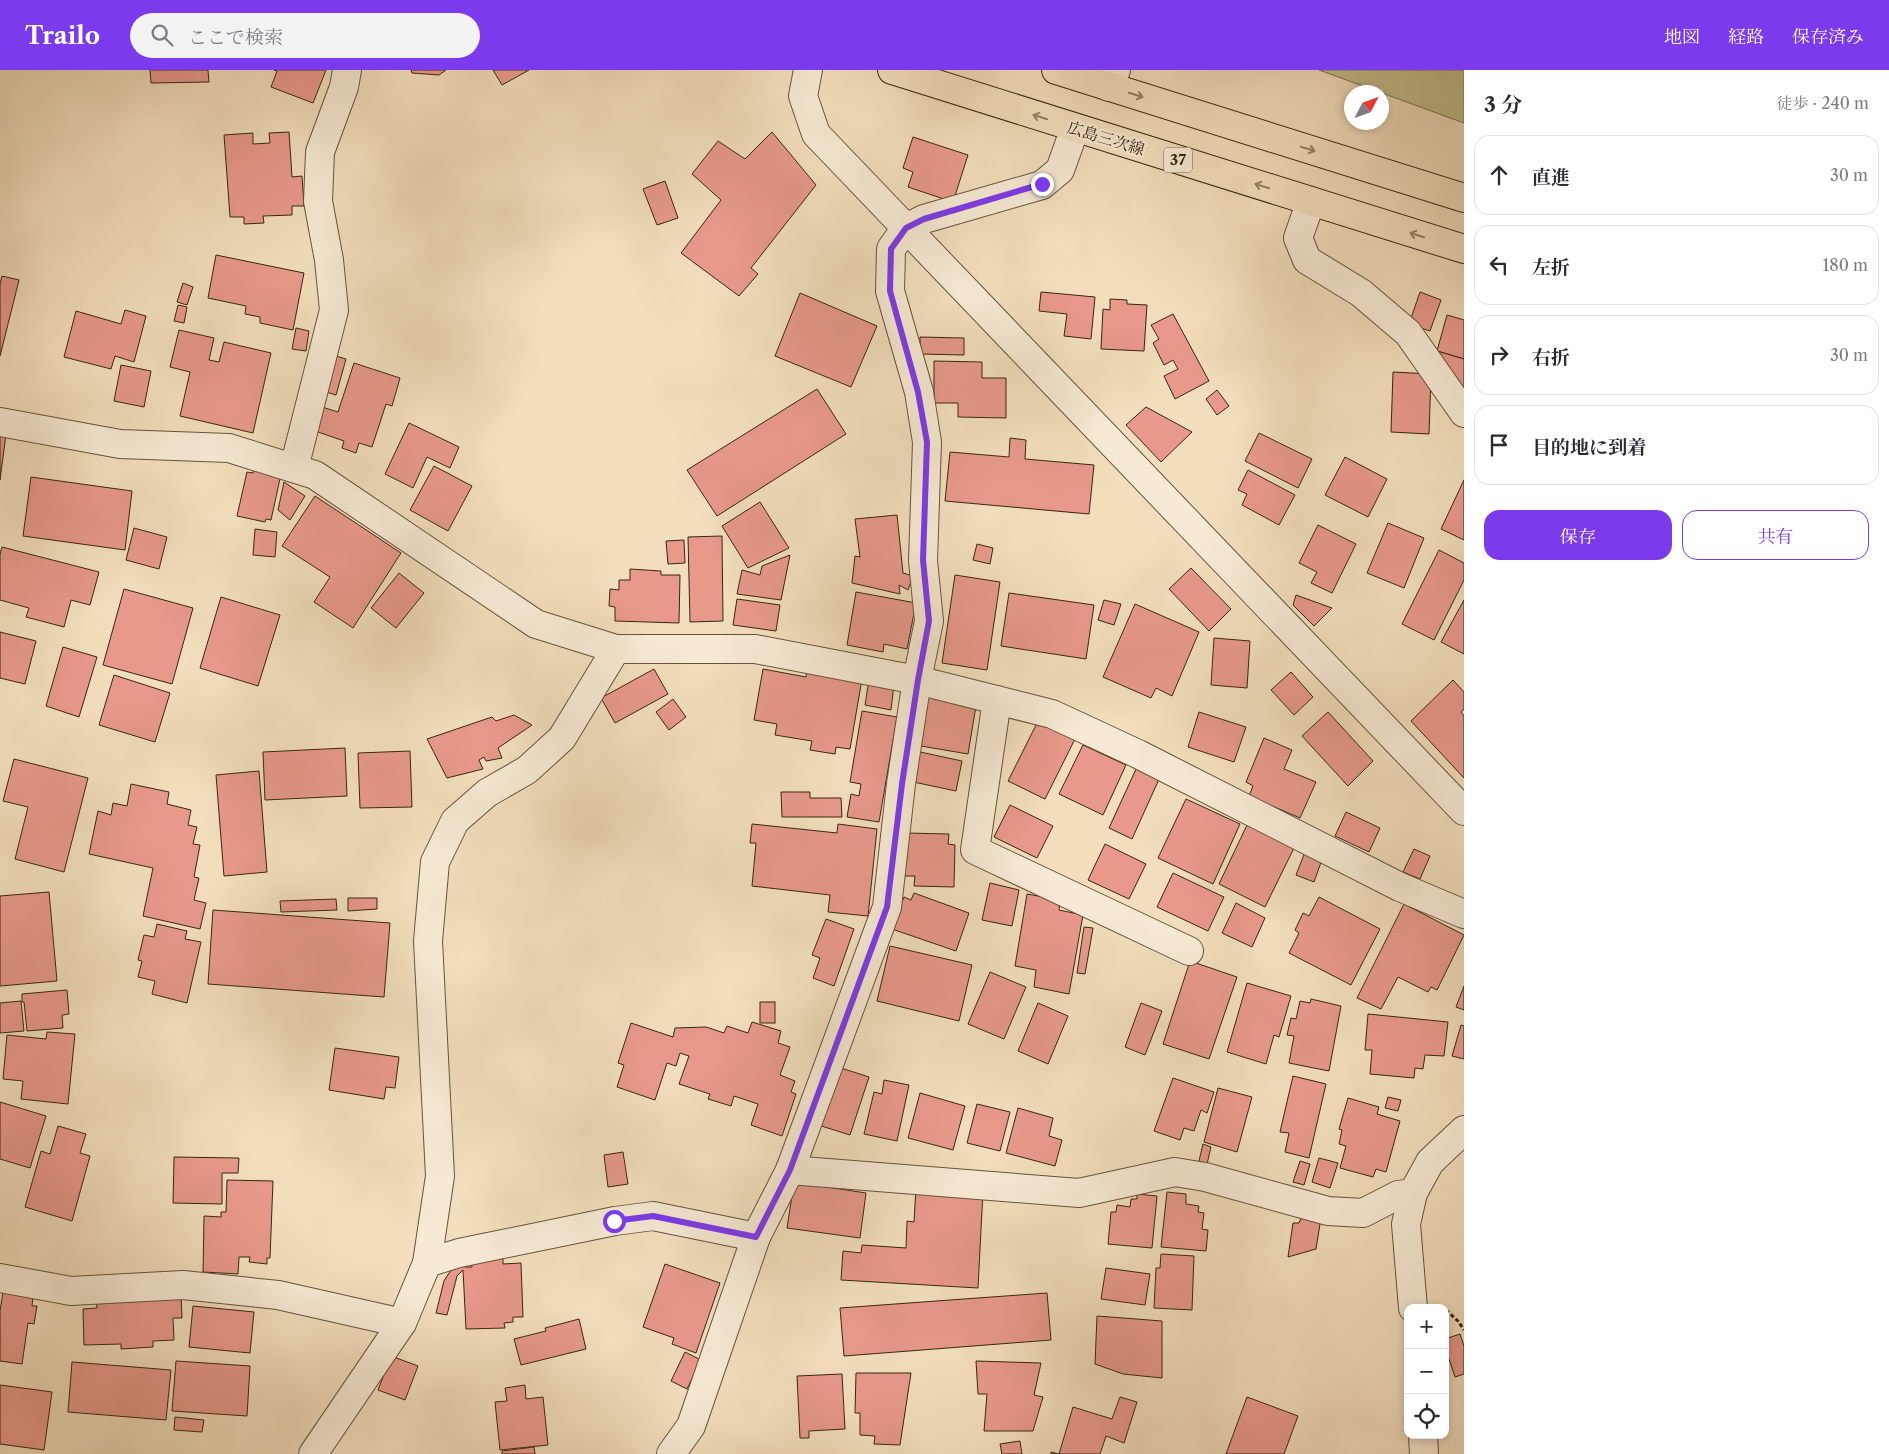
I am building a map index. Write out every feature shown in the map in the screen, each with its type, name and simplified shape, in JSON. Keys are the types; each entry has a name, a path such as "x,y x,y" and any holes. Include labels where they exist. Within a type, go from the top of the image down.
{"main road":[{"name":"広島三次線","path":"892,70 1464,249"},
{"path":"1056,70 1112,78 1464,198"}],"street":[{"path":"294,468 334,310 329,260 318,201 320,152 344,87 347,70"},
{"path":"808,70 803,96 816,134 1464,811"},
{"path":"671,1454 692,1426 756,1237 790,1170 887,907 902,784 929,621 923,560 927,442 918,392 890,291 891,249 906,228 924,219 1042,184 1060,170 1075,128"},
{"path":"1310,201 1298,238 1307,260 1361,292 1408,333 1464,414"},
{"path":"0,422 120,444 229,448 315,475 536,624 616,649 755,649 918,680 1052,714 1138,754 1400,887 1464,914"},
{"path":"313,1454 402,1323 427,1263 440,1176 428,941 435,862 455,820 487,793 527,770 562,738 616,649"},
{"path":"997,700 975,850 1189,951"},
{"path":"1413,1304 1406,1224 1413,1193 1430,1162 1464,1130"},
{"path":"790,1170 1079,1193 1175,1172 1205,1177 1328,1211 1363,1213 1398,1195 1413,1193"},
{"path":"427,1263 459,1253 614,1221 653,1216 756,1237"},
{"path":"0,1278 71,1291 183,1285 278,1296 402,1323"},
{"path":"1423,1439 1424,1454"}],"path":[{"path":"1449,1313 1464,1330"}],"shaded area":[{"path":"1319,70 1464,70 1464,123 1389,96 1389,85 1360,85"}],"building":[{"path":"150,70 208,70 209,82 151,83"},
{"path":"274,70 326,70 313,103 271,87 277,71"},
{"path":"411,70 446,70 439,75 412,73"},
{"path":"493,70 529,70 502,85"},
{"path":"289,132 292,177 302,176 304,206 292,206 292,215 263,216 264,223 244,224 244,217 230,217 224,135 253,133 253,144 270,143 269,133"},
{"path":"772,132 816,185 751,268 758,274 739,296 681,253 721,200 692,174 718,141 745,159"},
{"path":"913,137 968,155 953,202 908,187 913,172 903,168"},
{"path":"665,181 678,218 657,225 643,189"},
{"path":"216,255 304,273 293,330 260,323 260,317 245,314 246,306 208,298"},
{"path":"2,276 19,280 0,356 0,284"},
{"path":"183,283 193,287 187,305 177,302"},
{"path":"1041,292 1095,297 1091,339 1064,336 1067,314 1039,311"},
{"path":"1420,292 1441,300 1430,331 1409,324"},
{"path":"800,293 877,326 851,387 775,356"},
{"path":"1110,299 1127,300 1127,304 1147,305 1144,351 1101,349 1103,309 1110,310"},
{"path":"178,305 187,307 184,323 174,321"},
{"path":"125,310 146,316 134,362 115,356 111,369 64,357 76,311 121,324"},
{"path":"1173,314 1209,381 1175,399 1164,376 1178,369 1173,360 1164,365 1153,343 1159,339 1151,325"},
{"path":"1447,315 1464,320 1464,359 1437,351"},
{"path":"296,328 309,331 306,351 292,349"},
{"path":"179,330 214,338 209,360 219,362 224,342 271,353 253,433 180,416 190,372 170,367"},
{"path":"920,337 964,338 964,355 920,354"},
{"path":"1437,351 1464,359 1464,397"},
{"path":"326,353 346,359 336,395 316,389"},
{"path":"934,361 982,362 982,378 1006,378 1006,418 958,417 958,403 934,403"},
{"path":"354,363 400,378 392,406 386,404 372,447 359,443 356,453 342,448 344,441 315,431 322,407 338,412"},
{"path":"121,365 151,371 144,407 114,401"},
{"path":"1393,372 1431,374 1429,434 1391,432"},
{"path":"817,389 846,434 717,516 687,470"},
{"path":"1217,390 1229,406 1217,415 1206,399"},
{"path":"1146,407 1192,432 1161,462 1126,425"},
{"path":"409,423 459,447 450,468 427,457 413,488 385,474"},
{"path":"0,433 6,434 0,480"},
{"path":"1259,433 1312,459 1298,488 1245,461"},
{"path":"1010,438 1026,440 1025,459 1094,465 1089,514 945,501 950,452 1009,457"},
{"path":"1345,457 1387,479 1368,517 1325,495"},
{"path":"434,466 472,486 448,531 410,510"},
{"path":"254,468 281,474 271,520 266,519 265,522 237,516 247,472 253,473"},
{"path":"1248,470 1295,495 1279,525 1242,505 1247,494 1238,490"},
{"path":"31,477 132,491 125,550 23,536"},
{"path":"1464,480 1464,540 1441,529"},
{"path":"284,482 305,496 290,520 278,510"},
{"path":"315,496 401,553 353,628 314,602 330,577 282,546"},
{"path":"760,502 789,548 748,568 722,526"},
{"path":"897,515 903,573 913,576 908,590 899,585 900,594 852,583 855,556 860,557 855,519"},
{"path":"1388,523 1424,538 1404,588 1367,573"},
{"path":"1318,525 1356,544 1332,593 1311,583 1317,572 1299,563"},
{"path":"134,528 167,537 159,569 126,560"},
{"path":"255,529 277,532 275,557 253,555"},
{"path":"722,536 723,621 690,622 688,537"},
{"path":"684,540 685,563 668,564 666,541"},
{"path":"977,544 993,548 990,564 973,560"},
{"path":"2,547 99,572 90,605 71,600 64,627 26,617 29,608 0,600 0,554"},
{"path":"1439,550 1464,563 1464,580 1434,640 1402,624"},
{"path":"790,555 781,600 737,594 742,570 760,575 762,566"},
{"path":"1191,568 1231,609 1209,631 1169,589"},
{"path":"630,569 661,571 661,575 680,575 679,623 615,621 615,607 609,606 610,589 619,590 619,580 630,580"},
{"path":"399,573 424,593 396,628 371,608"},
{"path":"955,575 1000,582 987,670 942,663"},
{"path":"124,589 193,608 172,684 103,665"},
{"path":"856,592 916,603 907,649 884,644 883,652 847,645"},
{"path":"1009,593 1094,605 1086,659 1001,646"},
{"path":"1296,595 1332,608 1314,626 1293,605"},
{"path":"221,597 280,615 258,686 200,668"},
{"path":"737,599 780,605 776,631 733,625"},
{"path":"1104,600 1121,604 1114,625 1098,620"},
{"path":"1464,600 1464,654 1441,642"},
{"path":"1135,604 1199,632 1172,696 1156,688 1151,698 1103,677"},
{"path":"0,632 36,641 25,684 0,678"},
{"path":"1214,638 1250,641 1247,688 1211,685"},
{"path":"63,647 97,657 79,717 46,706"},
{"path":"654,669 668,694 615,723 601,698"},
{"path":"763,669 806,677 807,670 862,679 850,749 836,747 835,754 810,750 812,741 775,735 777,724 754,720"},
{"path":"1291,672 1313,697 1294,715 1271,690"},
{"path":"114,675 170,693 155,742 99,725"},
{"path":"869,680 894,684 891,710 865,705"},
{"path":"1453,680 1464,692 1464,709 1461,712 1464,716 1464,778 1411,721"},
{"path":"923,696 976,706 968,754 915,745"},
{"path":"673,699 686,717 669,730 656,712"},
{"path":"862,711 897,717 879,822 847,817 851,794 859,796 861,784 850,782"},
{"path":"1199,712 1246,727 1234,762 1188,747"},
{"path":"1328,712 1373,761 1348,786 1302,736"},
{"path":"514,715 532,725 498,748 502,758 486,761 484,757 479,760 483,769 447,778 427,739 492,717 496,721"},
{"path":"1038,721 1075,739 1045,799 1008,781"},
{"path":"1264,738 1292,750 1284,769 1316,782 1300,818 1249,796 1253,786 1246,782"},
{"path":"1083,745 1126,765 1103,815 1059,794"},
{"path":"345,748 347,796 265,800 263,752"},
{"path":"911,750 962,761 956,791 904,780"},
{"path":"410,751 412,807 360,808 358,753"},
{"path":"14,759 88,778 64,872 15,859 28,807 3,801"},
{"path":"1137,767 1160,777 1132,839 1109,828"},
{"path":"259,771 267,872 224,876 216,775"},
{"path":"131,784 169,792 167,804 191,810 188,825 197,827 193,844 200,845 194,877 199,878 194,900 206,903 200,929 143,916 153,868 89,854 98,811 111,815 113,803 127,806"},
{"path":"781,792 810,792 810,798 841,798 842,817 782,817"},
{"path":"1186,799 1240,824 1213,884 1158,858"},
{"path":"1010,805 1053,826 1037,858 994,837"},
{"path":"1346,812 1380,828 1369,852 1335,836"},
{"path":"752,824 837,833 838,824 877,829 868,916 828,912 830,895 752,886 756,843 750,843"},
{"path":"1247,825 1294,848 1265,907 1219,884"},
{"path":"905,833 949,834 948,844 955,845 954,887 914,886 915,876 904,876"},
{"path":"1105,844 1146,864 1129,899 1088,880"},
{"path":"1307,847 1324,854 1314,882 1296,875"},
{"path":"1414,849 1430,856 1420,879 1403,872"},
{"path":"1173,873 1224,897 1208,931 1157,907"},
{"path":"990,883 1019,890 1012,926 982,920"},
{"path":"49,892 57,981 0,986 0,896"},
{"path":"914,893 969,913 956,951 886,927 895,901 902,902 904,897 911,900"},
{"path":"1027,894 1060,900 1059,910 1083,915 1069,994 1034,987 1036,970 1015,966"},
{"path":"1319,897 1380,929 1351,985 1289,953 1299,933 1295,930 1303,913 1309,916"},
{"path":"348,898 377,898 377,909 348,911"},
{"path":"336,899 337,910 281,912 280,901"},
{"path":"1236,903 1265,918 1252,947 1222,933"},
{"path":"1404,904 1464,935 1437,990 1431,987 1428,992 1398,977 1381,1009 1357,998"},
{"path":"213,910 390,923 384,997 208,984"},
{"path":"826,919 854,929 834,986 813,978 820,958 812,955"},
{"path":"157,924 187,931 185,939 201,942 187,1003 152,994 155,981 138,977 142,961 138,960 144,935 154,937"},
{"path":"1084,927 1093,928 1085,974 1077,973"},
{"path":"890,946 972,965 959,1021 877,1001"},
{"path":"1190,961 1237,977 1209,1059 1163,1044"},
{"path":"990,972 1026,987 1004,1039 968,1024"},
{"path":"1247,983 1291,996 1279,1037 1274,1035 1266,1064 1227,1052"},
{"path":"1464,986 1464,1010 1456,1007"},
{"path":"67,990 69,1014 62,1015 63,1028 27,1031 22,994"},
{"path":"1311,999 1341,1006 1329,1071 1289,1063 1294,1036 1287,1035 1291,1018 1296,1019 1300,1001 1310,1003"},
{"path":"21,1001 24,1031 0,1033 0,1003"},
{"path":"760,1002 775,1002 775,1023 760,1023"},
{"path":"1038,1003 1068,1016 1048,1064 1018,1051"},
{"path":"1141,1003 1162,1011 1145,1055 1125,1047"},
{"path":"1368,1014 1448,1022 1444,1056 1425,1055 1423,1069 1415,1068 1414,1078 1370,1074 1372,1050 1365,1050"},
{"path":"752,1022 781,1031 778,1043 790,1047 780,1075 795,1081 791,1092 796,1094 782,1136 751,1125 758,1104 734,1096 731,1106 708,1099 710,1094 679,1084 689,1056 680,1053 676,1066 667,1063 655,1100 617,1087 624,1065 618,1063 631,1023 673,1037 675,1028 706,1027 724,1033 727,1026 748,1033"},
{"path":"1461,1025 1464,1026 1464,1059 1452,1056"},
{"path":"47,1032 75,1034 68,1104 21,1099 23,1081 3,1079 7,1035 46,1039"},
{"path":"335,1048 399,1057 395,1088 386,1087 384,1099 329,1090"},
{"path":"838,1067 869,1077 850,1135 815,1124"},
{"path":"1293,1076 1326,1084 1309,1158 1285,1152 1289,1133 1280,1132"},
{"path":"1173,1078 1214,1092 1207,1113 1201,1110 1194,1131 1184,1128 1180,1140 1154,1131"},
{"path":"884,1080 909,1085 897,1141 864,1134 874,1092 882,1094"},
{"path":"1218,1088 1252,1097 1237,1152 1204,1142"},
{"path":"920,1093 965,1106 953,1150 908,1138"},
{"path":"1388,1097 1401,1100 1398,1111 1385,1108"},
{"path":"1348,1098 1379,1107 1377,1114 1400,1121 1386,1172 1376,1169 1373,1177 1340,1168 1346,1146 1339,1144 1342,1130 1339,1129"},
{"path":"0,1102 46,1116 30,1168 0,1159"},
{"path":"977,1104 1010,1112 1000,1151 967,1143"},
{"path":"1018,1108 1053,1118 1049,1136 1062,1140 1055,1166 1006,1153"},
{"path":"58,1126 86,1134 80,1153 90,1156 72,1221 25,1207 41,1151 50,1154"},
{"path":"1203,1144 1211,1147 1207,1164 1199,1161"},
{"path":"623,1152 628,1184 608,1187 604,1155"},
{"path":"174,1157 239,1158 238,1173 222,1173 222,1204 173,1203"},
{"path":"1319,1158 1338,1163 1330,1188 1312,1182"},
{"path":"1300,1161 1310,1164 1304,1185 1293,1182"},
{"path":"227,1180 273,1181 270,1258 267,1258 267,1264 249,1262 250,1257 239,1257 238,1274 203,1272 204,1216 221,1217 221,1212 226,1212"},
{"path":"794,1182 866,1193 860,1238 787,1228"},
{"path":"916,1187 983,1191 978,1288 841,1280 843,1251 861,1253 862,1245 906,1248 907,1221 914,1222"},
{"path":"1167,1192 1186,1194 1186,1204 1199,1206 1198,1212 1204,1213 1202,1229 1208,1230 1206,1251 1161,1247"},
{"path":"1137,1194 1157,1196 1152,1248 1108,1244 1111,1212 1116,1212 1117,1205 1130,1207 1131,1199 1137,1199"},
{"path":"1302,1216 1321,1218 1316,1249 1288,1257 1293,1223 1299,1223"},
{"path":"1161,1254 1194,1256 1192,1310 1154,1308 1156,1268 1160,1268"},
{"path":"503,1258 503,1264 521,1263 523,1317 513,1317 513,1322 504,1323 505,1328 466,1329 463,1270 457,1276 447,1315 436,1313 444,1281 462,1260 466,1264 465,1267 472,1267 471,1259"},
{"path":"665,1264 720,1283 696,1353 672,1344 674,1338 643,1327"},
{"path":"1106,1268 1150,1274 1145,1305 1101,1299"},
{"path":"3,1292 33,1297 32,1306 37,1306 34,1324 28,1323 22,1364 0,1361 0,1311"},
{"path":"1047,1293 1051,1340 844,1356 840,1308"},
{"path":"181,1295 182,1318 173,1318 174,1340 153,1341 153,1347 121,1349 121,1344 84,1345 83,1309 97,1308 96,1297"},
{"path":"193,1306 254,1312 250,1353 189,1347"},
{"path":"1097,1316 1162,1321 1162,1378 1123,1374 1095,1364"},
{"path":"579,1319 586,1349 521,1365 514,1339 546,1331 545,1328"},
{"path":"1460,1334 1464,1346 1464,1374 1455,1377 1449,1359 1449,1338"},
{"path":"685,1352 701,1360 687,1389 671,1381"},
{"path":"391,1356 418,1366 405,1400 378,1390"},
{"path":"176,1361 250,1366 247,1416 172,1411"},
{"path":"976,1361 1041,1363 1034,1395 1043,1397 1033,1431 984,1431 987,1394 978,1394"},
{"path":"72,1362 171,1370 166,1420 68,1412"},
{"path":"856,1373 911,1373 900,1445 874,1444 875,1436 860,1435 860,1413 855,1413"},
{"path":"842,1374 845,1429 809,1431 809,1438 800,1438 797,1376"},
{"path":"0,1385 52,1392 44,1450 0,1444"},
{"path":"525,1385 526,1399 543,1397 548,1445 500,1450 495,1402 507,1401 505,1388"},
{"path":"1120,1397 1137,1402 1124,1443 1106,1436 1100,1454 1059,1454 1073,1407 1112,1419"},
{"path":"1247,1397 1298,1416 1284,1454 1226,1454"},
{"path":"175,1417 204,1420 202,1432 174,1430"},
{"path":"1020,1441 1022,1454 1002,1454 1000,1444"},
{"path":"534,1447 535,1454 502,1454 502,1451"}],"route":[{"path":"614,1221 653,1216 756,1237 790,1170 887,907 902,784 929,621 923,560 927,442 918,392 890,291 891,249 906,228 924,219 1042,184"}]}
